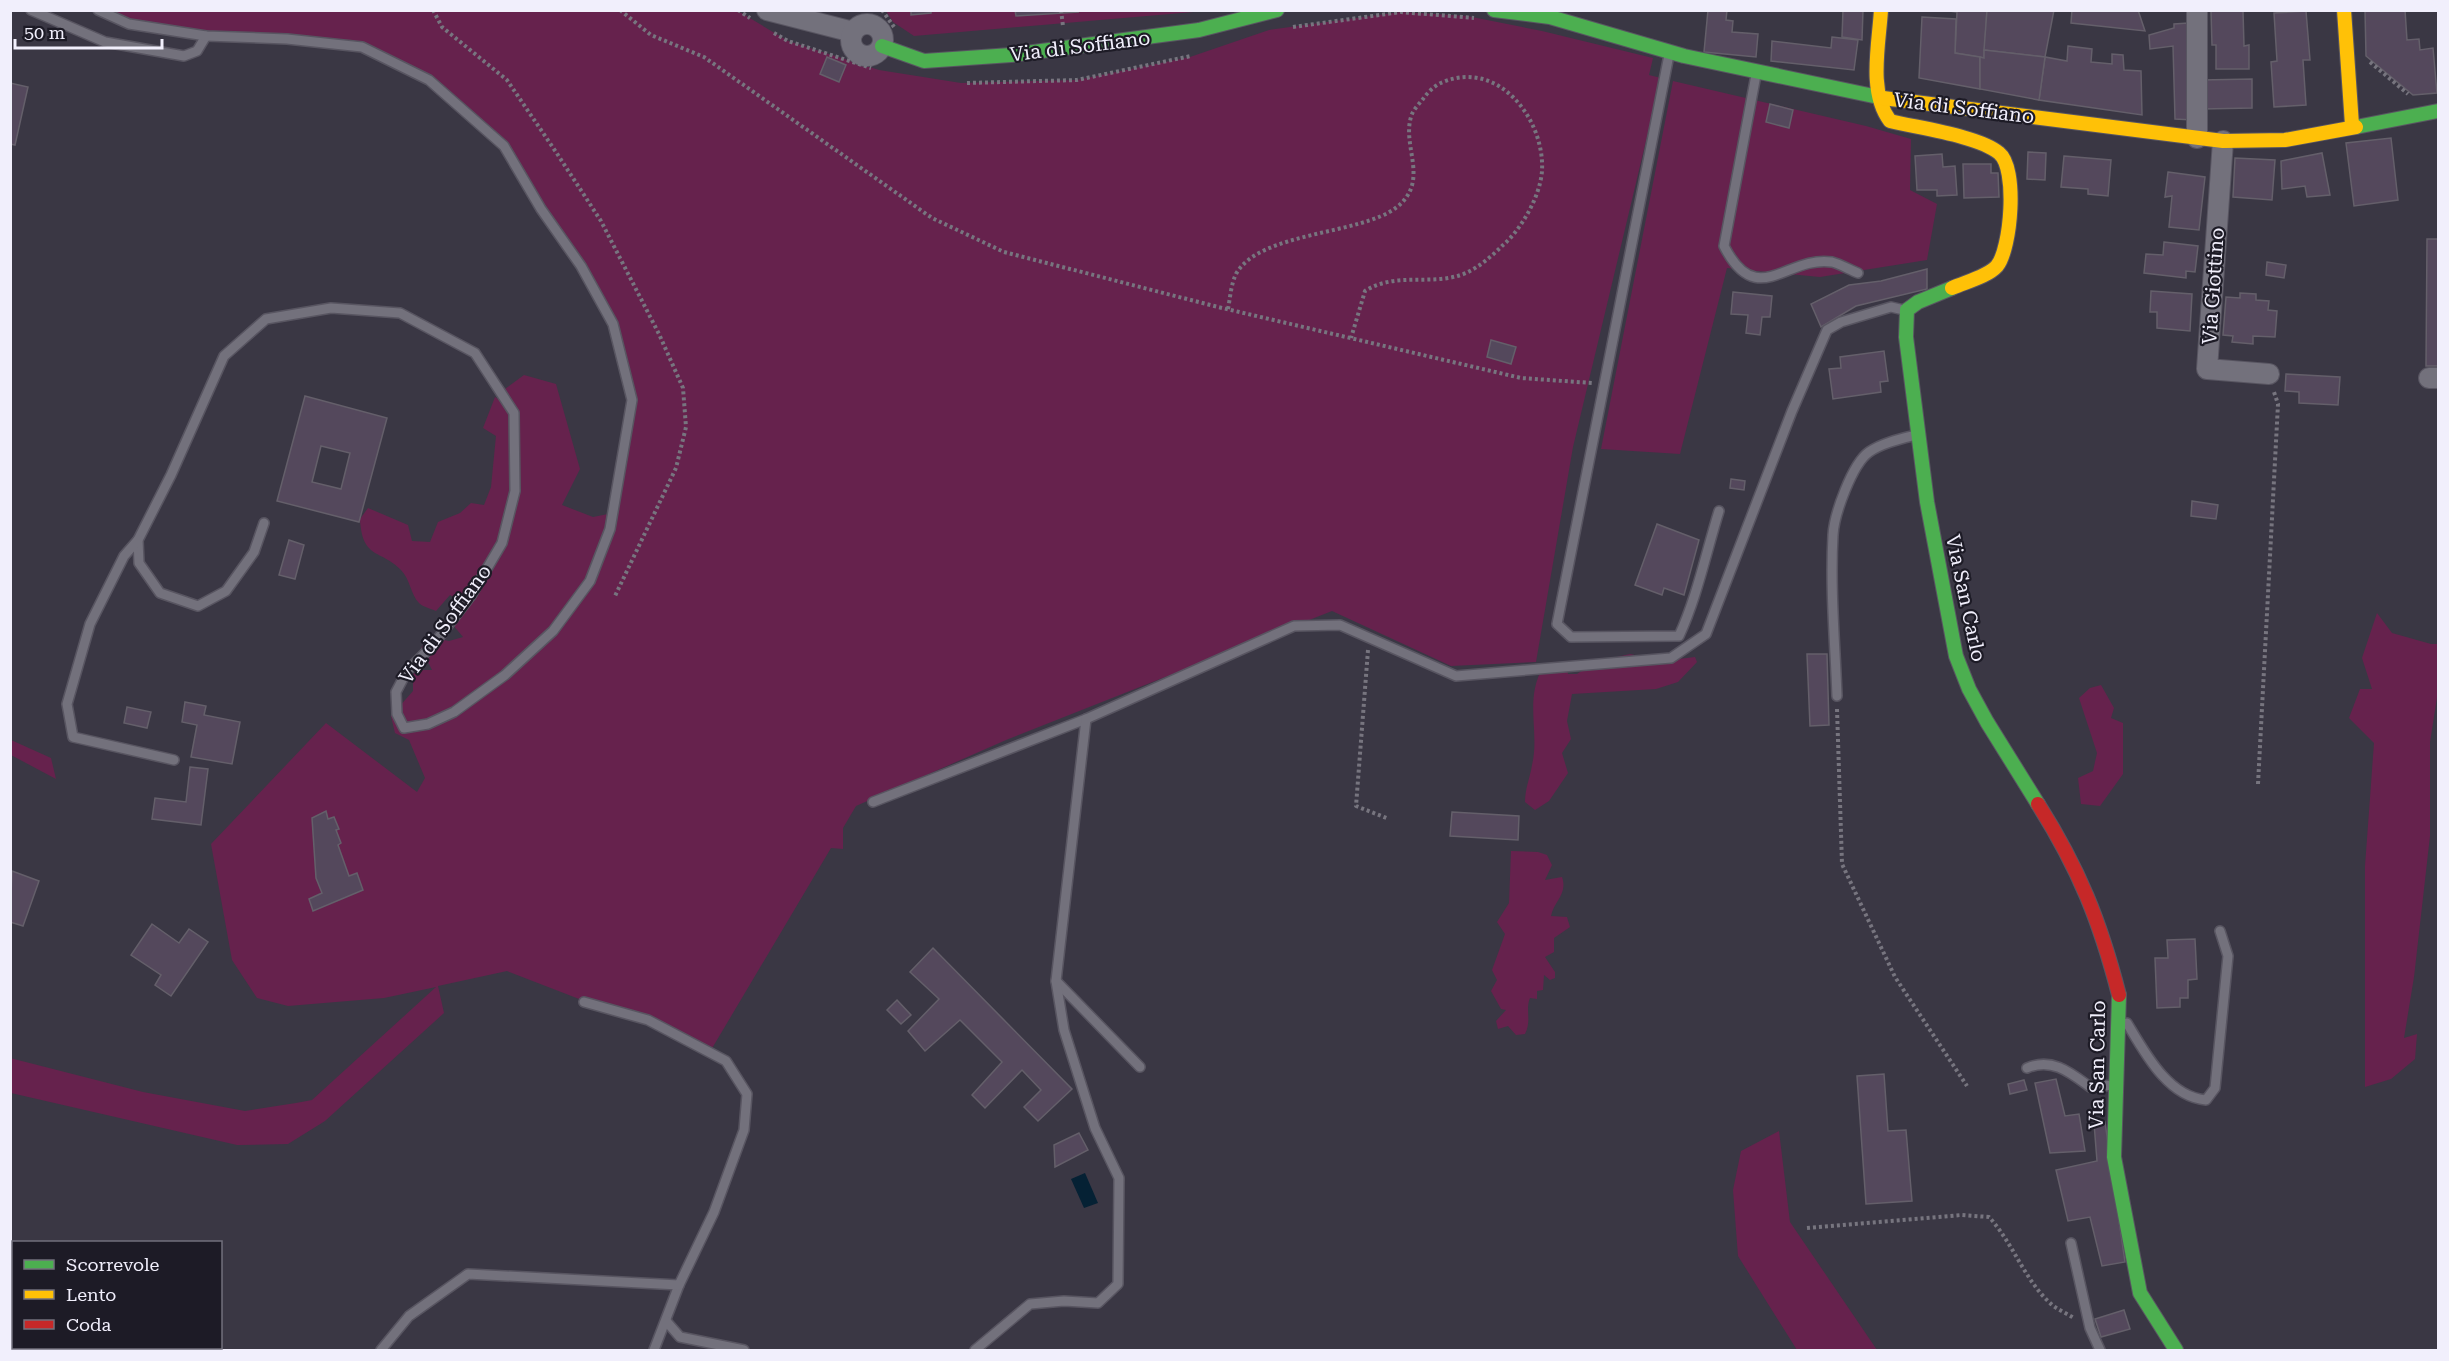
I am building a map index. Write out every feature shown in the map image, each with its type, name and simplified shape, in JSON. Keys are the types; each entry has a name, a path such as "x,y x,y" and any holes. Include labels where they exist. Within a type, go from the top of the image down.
{"street":[{"name":"Via di Soffiano","path":"882,46 904,56 924,61 1011,55 1199,30 1277,10"},
{"name":"Via di Soffiano","path":"1494,10 1549,14 1670,52 1878,97 2223,141 2285,140 2439,111"},
{"path":"1881,10 1878,97 1883,116 1890,121 1986,144 1999,152 2006,161 2008,177 2007,240 1999,264 1993,270 1918,302 1907,310"},
{"path":"2197,10 2197,138"},
{"path":"2344,10 2352,126"},
{"path":"764,21 865,22 880,29 884,39 882,46 873,56 859,54 851,41 865,22"},
{"name":"Via Giottino","path":"2223,141 2207,369 2269,374"},
{"name":"Via San Carlo","path":"1907,310 1906,337 1918,435 1948,621 1961,671 1987,722 2064,844 2100,930 2120,1001 2114,1157 2140,1293 2176,1350"}],"lane":[{"path":"30,10 105,42 184,56 196,51 207,36"},
{"name":"Via di Soffiano","path":"98,10 129,24 207,36 287,39 362,47 429,80 504,146 541,209 581,266 613,324 632,400 610,529 590,581 553,631 505,675 454,712 428,724 404,728 397,714 396,692 407,671 433,645 472,594 502,543 515,491 514,413 475,352 400,313 331,308 266,319 224,356 171,475 138,540"},
{"path":"1670,52 1557,624 1570,637 1679,636 1692,609 1700,570 1719,511"},
{"path":"1757,72 1724,246 1731,261 1751,277 1765,280 1804,265 1832,262 1858,273"},
{"path":"873,802 1086,719 1294,626 1340,625 1456,676 1671,658 1706,634 1792,411 1827,330 1841,322 1891,307 1907,310"},
{"path":"1837,696 1833,533 1843,497 1858,463 1869,452 1894,440 1918,435"},
{"path":"138,540 139,563 159,593 198,606 226,591 254,552 264,523"},
{"path":"138,540 124,556 90,624 67,704 73,737 174,760"},
{"path":"975,1350 1030,1304 1064,1301 1098,1303 1118,1284 1119,1178 1095,1128 1064,1030 1056,981 1086,719"},
{"path":"2120,1011 2144,1051 2175,1088 2193,1099 2206,1100 2215,1088 2228,956 2220,931"},
{"path":"1056,981 1140,1066"},
{"path":"584,1002 648,1020 726,1061 747,1094 744,1130 714,1212 679,1286 654,1350"},
{"path":"2027,1068 2038,1064 2051,1064 2071,1073 2090,1087 2117,1085"},
{"path":"2071,1244 2090,1328 2100,1350"},
{"path":"381,1350 409,1316 468,1274 679,1286"},
{"path":"666,1321 680,1337 744,1350"}],"path":[{"path":"620,10 651,35 704,57 932,218 1004,252 1228,309 1521,378 1604,384"},
{"path":"738,10 764,21 788,41 879,70"},
{"path":"1061,10 1064,26"},
{"path":"1292,27 1401,12 1478,18"},
{"path":"961,83 1077,80 1202,53"},
{"path":"2363,56 2414,98"},
{"path":"1228,309 1236,274 1250,260 1282,244 1379,216 1395,209 1407,198 1413,179 1414,160 1409,136 1412,113 1428,92 1442,82 1459,78 1486,80 1505,89 1519,103 1532,122 1540,150 1542,172 1538,188 1519,226 1504,245 1465,273 1417,280 1390,279 1365,291 1351,338"},
{"path":"2258,784 2277,404 2269,374"},
{"path":"1369,638 1356,806 1389,819"},
{"path":"1837,696 1842,864 1896,977 1967,1086"},
{"path":"1808,1228 1961,1215 1989,1217 2004,1232 2023,1268 2050,1303 2090,1328"}],"shaded area":[{"path":"98,11 738,11 788,41 879,70 961,83 1077,80 1190,57 1269,30 1401,12 1467,16 1542,31 1653,58 1649,75 1661,78 1573,447 1536,662 1451,666 1332,611 1006,740 856,806 843,828 843,849 831,848 711,1050 507,971 438,986 444,1013 325,1121 288,1144 237,1145 11,1093 10,1058 143,1092 245,1111 312,1100 436,987 384,998 288,1006 257,998 232,960 211,844 326,723 417,792 425,778 409,740 395,733 391,716 413,691 413,674 421,670 432,670 421,648 429,637 449,641 463,637 448,619 456,599 450,595 436,611 419,603 401,570 394,563 374,552 364,541 360,519 368,508 408,525 412,541 430,542 438,522 460,513 471,503 484,505 491,487 496,436 483,428 495,397 506,404 505,389 524,375 556,384 580,469 562,505 593,517 613,513 632,400 613,324 504,146 429,80 362,47 129,24"},
{"path":"886,11 1205,11 914,36 893,22"},
{"path":"1673,81 1866,126 1911,139 1910,190 1937,204 1927,260 1820,277 1727,268 1680,454 1601,449"},
{"path":"2377,613 2392,633 2438,644 2438,691 2430,742 2430,836 2414,977 2404,1038 2417,1034 2415,1059 2391,1079 2365,1087 2365,866 2374,743 2349,718 2360,689 2372,689 2362,658"},
{"path":"1630,654 1662,661 1695,657 1697,662 1678,682 1656,689 1572,694 1567,721 1571,739 1562,753 1568,773 1549,801 1535,810 1525,802 1525,797 1534,753 1534,692 1543,667 1566,665 1568,674 1577,674 1595,662"},
{"path":"2101,685 2114,708 2111,718 2123,723 2123,774 2100,806 2081,804 2078,778 2093,771 2097,753 2079,698 2090,688"},
{"path":"11,740 51,758 56,779 11,755"},
{"path":"1511,851 1538,852 1547,855 1552,865 1545,880 1562,877 1563,883 1562,893 1551,916 1567,917 1570,927 1554,938 1554,952 1545,957 1555,972 1555,978 1550,980 1544,975 1543,990 1537,991 1537,999 1530,998 1525,1034 1516,1035 1508,1026 1498,1029 1496,1021 1506,1010 1501,1009 1491,991 1497,980 1492,970 1505,934 1497,922 1509,903"},
{"path":"1779,1131 1790,1222 1877,1350 1797,1350 1738,1256 1733,1190 1741,1151"}],"water":[{"path":"1085,1173 1098,1203 1084,1208 1071,1179"}],"building":[{"path":"911,10 931,10 931,13 911,15"},
{"path":"1015,10 1077,10 1078,12 1016,16"},
{"path":"1708,10 1727,10 1726,20 1733,21 1732,32 1758,34 1756,57 1704,52"},
{"path":"1843,10 1863,10 1862,40 1842,37"},
{"path":"1941,10 1987,10 1984,58 1955,53 1957,12"},
{"path":"1987,10 2054,10 2045,57 1984,50"},
{"path":"2072,10 2138,10 2145,31 2071,23"},
{"path":"2365,10 2405,10 2407,40 2419,39 2420,50 2433,48 2437,93 2413,95 2366,56"},
{"path":"2211,11 2243,11 2244,46 2249,45 2249,69 2216,69 2216,45 2212,45"},
{"path":"2306,11 2310,60 2303,60 2306,105 2274,107 2271,62 2277,61 2274,13"},
{"path":"1922,17 1956,19 1955,53 1980,57 1980,89 1919,78"},
{"path":"2188,23 2193,120 2175,119 2173,46 2150,49 2149,35 2174,28 2174,24"},
{"path":"1832,37 1858,40 1854,70 1771,61 1772,41 1831,48"},
{"path":"2068,46 2092,49 2091,62 2112,64 2112,54 2123,55 2124,70 2141,71 2142,115 2039,100 2045,57 2067,61"},
{"path":"1984,50 2045,57 2039,100 1980,89 1980,57 1984,58"},
{"path":"827,57 846,65 839,82 820,74"},
{"path":"2252,79 2252,108 2202,109 2202,80"},
{"path":"10,83 28,87 15,145 10,144"},
{"path":"1770,104 1793,110 1789,128 1766,122"},
{"path":"2391,138 2398,200 2354,206 2346,143"},
{"path":"2028,152 2046,153 2045,180 2027,179"},
{"path":"2322,153 2330,195 2307,197 2305,186 2282,189 2281,161"},
{"path":"1942,154 1943,167 1955,166 1957,195 1937,196 1937,190 1917,190 1915,156"},
{"path":"2064,156 2111,160 2108,196 2088,194 2088,189 2061,187"},
{"path":"2235,158 2275,160 2272,200 2233,197"},
{"path":"1963,164 1991,164 1991,173 1998,173 1999,197 1964,198"},
{"path":"2168,172 2205,177 2199,230 2169,227 2172,196 2165,197"},
{"path":"2427,239 2438,239 2438,366 2426,366"},
{"path":"2164,242 2198,246 2195,272 2186,271 2186,278 2144,273 2146,254 2163,255"},
{"path":"2267,262 2286,265 2284,278 2266,275"},
{"path":"1927,269 1927,289 1856,306 1821,327 1811,304 1849,285 1881,281"},
{"path":"2151,291 2192,294 2190,331 2157,328 2157,312 2150,312"},
{"path":"1733,292 1772,296 1770,317 1762,317 1760,335 1746,333 1748,315 1731,314"},
{"path":"2240,293 2256,294 2256,300 2269,301 2268,310 2277,311 2275,337 2253,336 2253,344 2232,342 2233,336 2223,335 2226,297 2240,298"},
{"path":"1491,340 1516,347 1511,364 1487,357"},
{"path":"1884,351 1888,381 1880,382 1881,392 1833,399 1829,369 1841,368 1840,357"},
{"path":"2286,374 2340,377 2338,405 2299,403 2299,392 2285,391"},
{"path":"305,396 387,418 359,522 277,501","holes":["321,446 350,453 341,489 312,482"]},
{"path":"1731,479 1745,481 1744,490 1730,488"},
{"path":"2192,501 2218,505 2216,519 2191,516"},
{"path":"1657,524 1699,540 1684,595 1664,588 1662,595 1635,585"},
{"path":"289,540 304,545 295,579 279,575"},
{"path":"1807,654 1827,654 1829,725 1810,726"},
{"path":"185,702 206,706 204,715 240,722 232,764 191,757 197,725 182,722"},
{"path":"127,707 151,712 147,728 124,723"},
{"path":"190,767 208,769 201,825 152,819 155,798 186,802"},
{"path":"326,811 328,819 334,817 339,829 336,830 341,843 338,845 349,876 357,873 363,890 313,911 309,899 322,893 316,878 312,818"},
{"path":"1452,812 1519,816 1518,840 1450,836"},
{"path":"12,871 39,881 23,926 10,922"},
{"path":"152,924 179,943 189,929 208,942 171,996 155,985 161,975 131,955"},
{"path":"2195,939 2197,979 2188,980 2188,998 2180,998 2180,1007 2157,1008 2155,958 2168,958 2167,940"},
{"path":"933,948 1072,1089 1038,1121 1024,1107 1041,1090 1022,1070 985,1108 972,1095 1002,1062 960,1020 925,1051 908,1031 939,999 910,972"},
{"path":"897,1000 911,1015 901,1024 887,1010"},
{"path":"1884,1074 1888,1131 1906,1130 1912,1201 1866,1204 1857,1076"},
{"path":"2056,1079 2065,1116 2079,1114 2085,1151 2050,1153 2035,1083"},
{"path":"2024,1080 2027,1090 2010,1094 2008,1084"},
{"path":"2105,1122 2125,1262 2102,1266 2090,1217 2068,1221 2056,1170 2097,1161 2094,1123"},
{"path":"1079,1133 1088,1150 1055,1167 1054,1145"},
{"path":"2124,1310 2130,1329 2101,1337 2095,1319"}],"traffic: fast":[{"path":"882,46 924,61 1011,55 1199,30 1277,10"},
{"path":"1494,10 1550,17 1684,56 1883,98"},
{"path":"2356,127 2438,111"},
{"path":"1952,288 1918,302 1907,310 1906,337 1927,502 1956,656 1969,689 1987,722 2038,804"},
{"path":"2119,995 2114,1157 2140,1293 2176,1350"}],"traffic: slow":[{"path":"1881,10 1876,67 1877,82 1883,109 1890,121 1948,133 1990,147 2005,161 2009,175 2009,227 2002,257 1993,270 1952,288"},
{"path":"2344,10 2352,125"},
{"path":"1883,98 2223,141 2285,140 2356,127"}],"traffic: jam":[{"path":"2038,804 2077,873 2087,896 2119,995"}]}
